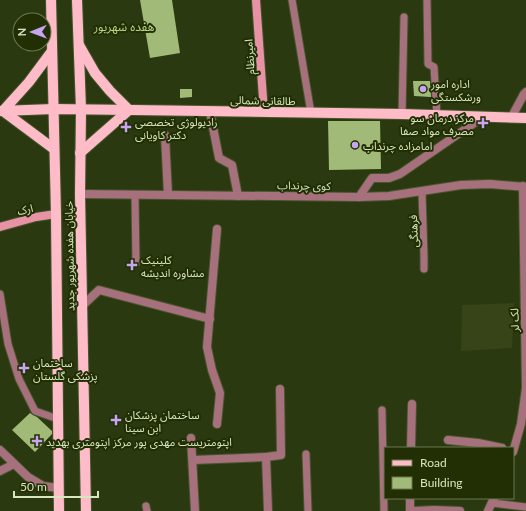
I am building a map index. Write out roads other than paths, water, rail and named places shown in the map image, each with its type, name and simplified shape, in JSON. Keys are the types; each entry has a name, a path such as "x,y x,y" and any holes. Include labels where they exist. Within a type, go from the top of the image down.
{"main road":[{"name":"خیابان هفده شهریور جدید","path":"51,0 51,12"},
{"name":"خیابان هفده شهریور جدید","path":"77,0 81,109 80,194 86,511"},
{"path":"78,43 95,73 129,110 80,153"},
{"name":"خیابان هفده شهریور جدید","path":"52,51 56,214 59,511"},
{"path":"51,52 29,82 2,111 54,149"},
{"name":"طالقانی شمالی","path":"2,111 81,109 402,114 526,118"}],"street":[{"name":"امیرنظام","path":"256,0 264,112"},
{"path":"511,118 526,92"},
{"path":"210,112 219,158 232,166 238,196"},
{"path":"359,197 372,178 390,178 400,174 483,117"},
{"path":"164,135 168,195"},
{"name":"کوی چرنداب","path":"80,194 359,197 389,196 461,185 490,184 525,186"},
{"name":"لک لر","path":"514,448 521,424 526,388 525,186"},
{"name":"ارک","path":"0,227 36,217 56,214"},
{"path":"217,229 207,347 212,370 220,393 217,424"},
{"path":"82,306 99,290 210,319"},
{"path":"193,460 281,455 280,389"},
{"path":"411,447 412,404"},
{"path":"192,438 195,511"},
{"path":"448,440 478,443 497,447"},
{"path":"0,450 28,477 43,486 59,488"},
{"path":"266,457 268,511"},
{"path":"0,471 14,464"},
{"path":"410,499 410,511"},
{"path":"488,511 493,500"},
{"path":"414,511 460,511"}],"lane":[{"path":"292,0 311,113"},
{"path":"427,0 428,64 434,67 437,116"},
{"path":"402,114 404,17"},
{"name":"فرهنگی","path":"422,192 424,269"},
{"path":"135,195 136,263"},
{"path":"0,294 8,344 20,379 35,411 58,419"},
{"path":"382,410 384,511"},
{"path":"306,454 308,511"},
{"path":"493,500 526,507"}],"place":[{"name":"اداره امور ورشکستگی","path":"423,89"},
{"name":"مرکز درمان سو مصرف مواد صفا","path":"483,123"},
{"name":"رادیولوژی تخصصی دکتر کاویانی","path":"126,127"},
{"name":"امامزاده چرنداب","path":"355,145"},
{"name":"کلینیک مشاوره اندیشه","path":"132,265"},
{"name":"ساختمان پزشکی گلستان","path":"24,368"},
{"name":"ساختمان پزشکان ابن سینا","path":"116,420"},
{"name":"اپتومتریست مهدی پور مرکز اپتومتری بهدید","path":"37,441"}],"district":[{"name":"هفده شهریور","path":"124,26"}]}
